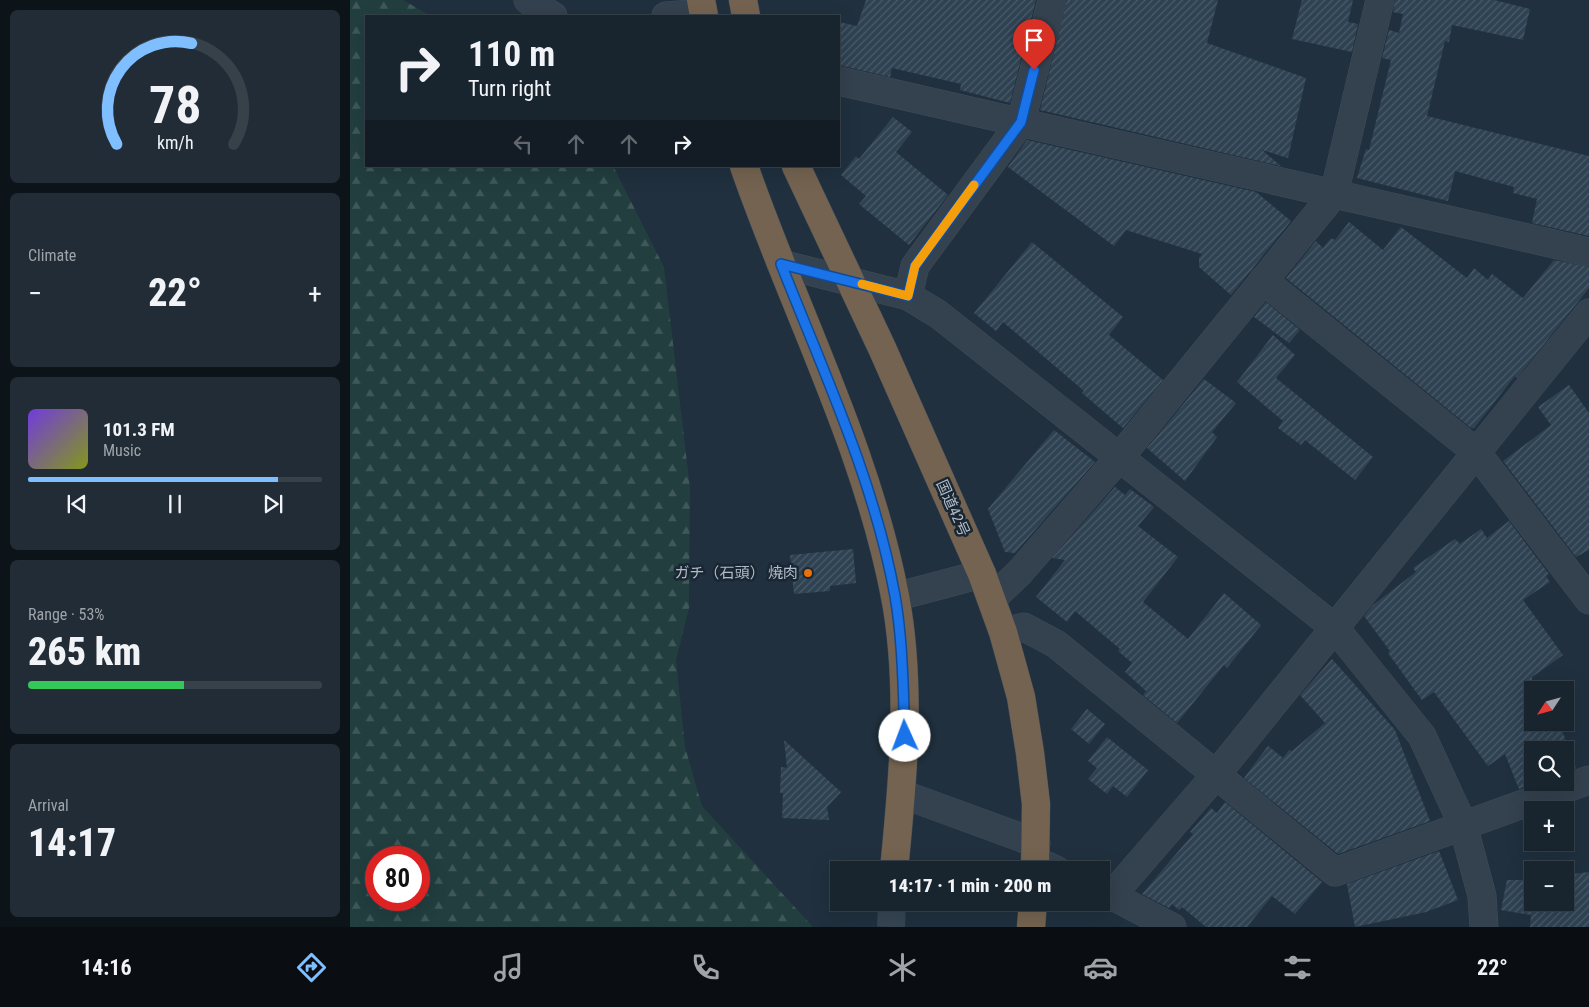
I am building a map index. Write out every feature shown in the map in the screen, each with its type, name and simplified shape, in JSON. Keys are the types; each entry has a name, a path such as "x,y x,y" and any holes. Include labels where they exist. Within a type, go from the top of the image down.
{"highway":[{"path":"743,0 746,15"},
{"path":"744,167 856,452 879,524 895,597 903,685 905,736 902,794 895,861"},
{"name":"国道42号","path":"796,167 850,281 987,586 1003,632 1021,697 1030,753 1041,861"},
{"path":"1031,927 1032,911"}],"street":[{"path":"528,0 551,15"},
{"path":"908,296 915,266 1021,122 1052,0"},
{"path":"895,597 987,586 1020,572 1119,458 1334,194 1380,0"},
{"path":"672,15 703,10"},
{"path":"840,81 1589,252"},
{"path":"781,264 908,296 938,314 1334,628 1422,736 1464,825 1482,896 1484,927"},
{"path":"1263,280 1476,452 1589,600"},
{"path":"1110,889 1215,776 1476,452 1584,330"},
{"path":"1003,632 1024,627 1056,644 1215,776 1335,872 1589,780"},
{"path":"902,794 1041,861"},
{"path":"1110,895 1172,927"}],"green space":[{"path":"350,0 403,0 429,15 365,15 365,167 614,167 664,267 690,488 689,608 676,660 685,747 702,806 813,927 350,927"}],"building":[{"path":"866,0 1036,0 1010,103 960,90 961,84 892,68 890,77 840,65 840,22 857,26"},
{"path":"1067,0 1218,0 1207,43 1306,78 1288,158 1262,150 1281,166 1040,110"},
{"path":"1302,0 1353,0 1348,22 1358,24 1352,52 1292,39"},
{"path":"1395,0 1494,0 1530,9 1523,40 1452,25 1449,42 1445,41 1427,116 1589,156 1589,236 1532,223 1537,199 1513,193 1514,187 1455,171 1448,201 1357,178 1366,149 1369,150 1391,60 1382,58 1389,30 1399,33 1403,14 1393,12"},
{"path":"893,117 912,132 896,152 948,195 909,245 859,204 866,196 841,175 856,156 859,159"},
{"path":"1027,140 1256,192 1291,221 1231,295 1199,267 1199,258 1202,254 1126,230 1114,246 1008,167"},
{"path":"1349,222 1383,250 1401,227 1467,278 1474,268 1488,280 1492,274 1523,298 1554,260 1589,267 1589,288 1517,378 1515,376 1474,428 1471,428 1286,278 1316,241 1323,248 1331,238 1335,240"},
{"path":"1032,242 1123,317 1109,335 1163,380 1123,428 1082,393 1084,391 1003,322 996,331 974,313"},
{"path":"1266,302 1300,330 1289,343 1254,317"},
{"path":"1273,335 1295,355 1276,378 1373,457 1355,480 1305,440 1301,445 1278,428 1283,421 1237,382"},
{"path":"1204,379 1236,403 1212,432 1217,437 1185,481 1147,448"},
{"path":"1569,385 1589,413 1589,550 1576,557 1503,461 1551,425 1538,407"},
{"path":"1054,430 1095,462 1015,553 1005,552 988,509"},
{"path":"1115,487 1125,495 1130,489 1154,507 1138,526 1178,557 1143,602 1188,639 1224,593 1261,625 1227,668 1224,665 1177,723 1143,695 1146,691 1125,672 1132,663 1118,651 1120,649 1075,611 1067,622 1036,597 1065,560 1052,558"},
{"path":"1509,521 1549,574 1546,576 1550,582 1523,600 1563,655 1532,677 1532,681 1524,681 1524,731 1562,731 1566,741 1524,741 1524,787 1519,789 1505,754 1488,766 1434,692 1422,700 1388,653 1390,651 1364,616 1373,605 1416,572 1413,568 1455,539 1460,544 1481,529 1487,538"},
{"path":"853,549 856,583 830,586 830,591 794,594 790,555"},
{"path":"1332,659 1395,730 1430,821 1338,854 1244,778 1268,746 1283,758 1289,750 1292,751 1325,723 1300,695"},
{"path":"1087,709 1105,724 1089,744 1071,729"},
{"path":"1107,737 1148,770 1127,797 1113,786 1107,794 1088,779 1097,768 1088,761"},
{"path":"784,740 841,792 827,807 829,820 782,818 783,793 780,793 781,767 787,768"},
{"path":"1225,802 1322,882 1295,914 1272,896 1247,927 1206,927 1182,907 1179,910 1172,904 1169,908 1142,894 1193,834 1190,832 1211,808 1217,813"},
{"path":"1439,851 1458,900 1426,912 1355,927 1347,884"},
{"path":"1589,872 1589,927 1530,927 1531,915 1501,910 1507,880 1524,880 1524,911 1574,911 1574,874"}],"tunnel":[{"path":"891,927 892,911"}],"slow traffic":[{"path":"862,284 908,296 915,266 974,185"}],"place":[{"name":"ガチ（石頭） 焼肉","path":"808,573"}],"route":[{"path":"905,736 900,636 895,597 879,524 856,452 781,264 908,296 915,266 1021,122 1034,70"}]}
